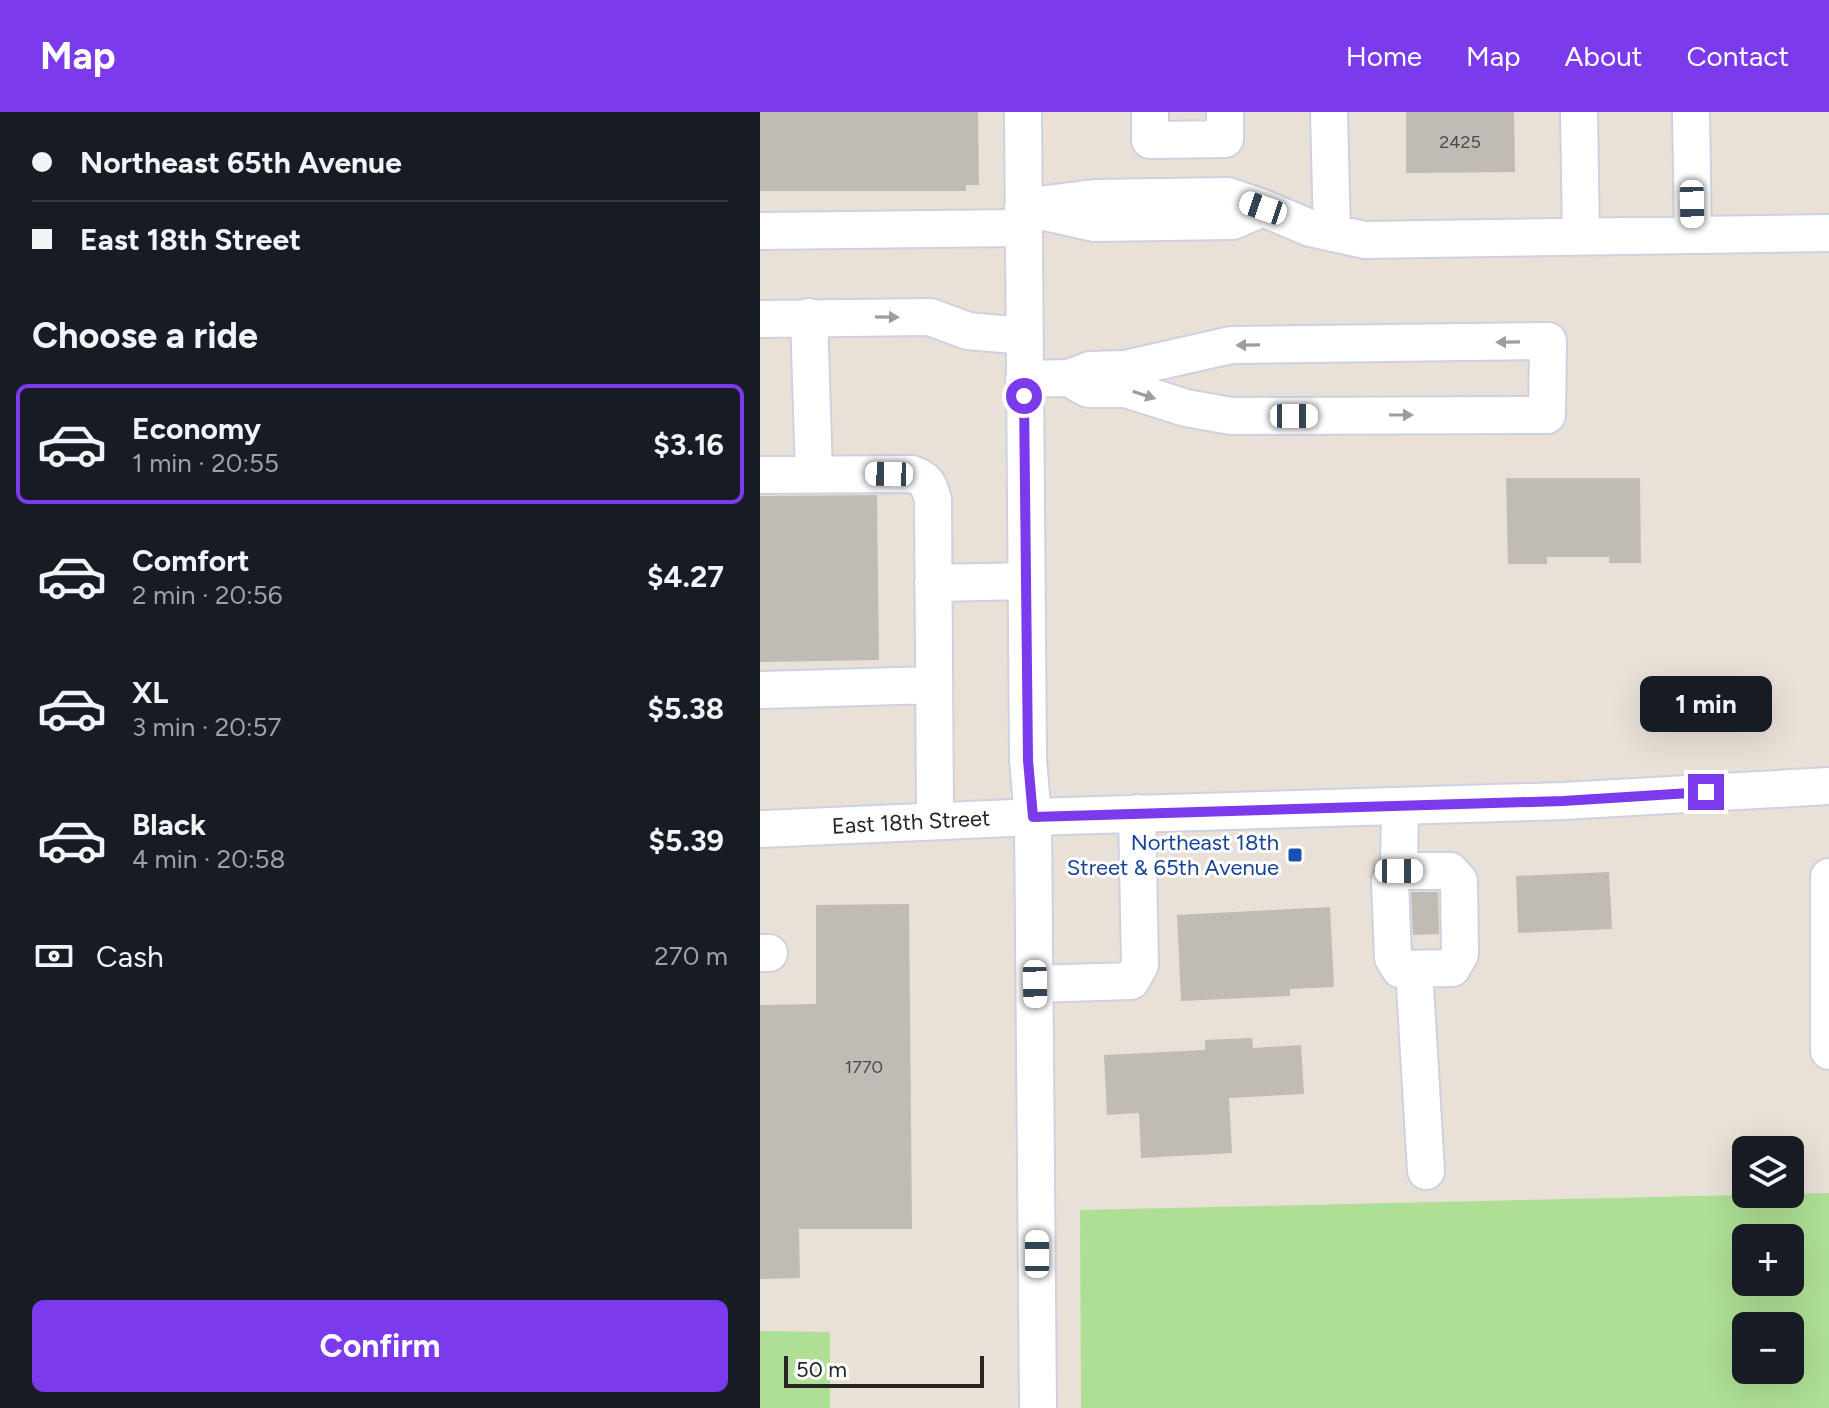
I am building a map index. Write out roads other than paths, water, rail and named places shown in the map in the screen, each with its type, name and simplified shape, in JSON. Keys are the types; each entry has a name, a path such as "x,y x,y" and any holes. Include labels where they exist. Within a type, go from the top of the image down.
{"street":[{"path":"1023,112 1023,336 1028,760 1033,817 1038,1408"},
{"path":"1150,112 1150,140 1225,139 1225,112"},
{"path":"1329,112 1332,233"},
{"path":"1579,112 1581,236"},
{"path":"1691,112 1693,235"},
{"path":"760,231 1023,218 1094,223 1233,221 1263,208 1310,228 1365,240 1829,233"},
{"path":"809,317 814,473"},
{"path":"760,319 930,317 968,331 1023,336"},
{"path":"1024,379 1069,378 1090,370 1125,369 1231,345 1548,341 1547,415 1231,416 1186,408 1126,389 1088,389 1069,378"},
{"path":"760,475 912,474 924,478 929,485 933,500 935,821"},
{"path":"933,583 1026,581"},
{"path":"760,690 934,685"},
{"name":"East 18th Street","path":"760,829 1137,813 1400,806 1829,786"},
{"path":"1399,871 1450,871 1459,881 1460,954 1452,968 1400,969 1393,958 1390,881 1399,871 1400,806"},
{"path":"1035,984 1131,981 1140,965 1137,813"},
{"path":"1829,877 1829,1051"},
{"path":"1414,969 1426,1171"}],"place":[{"name":"Northeast 18th Street & 65th Avenue","path":"1295,855"}]}
